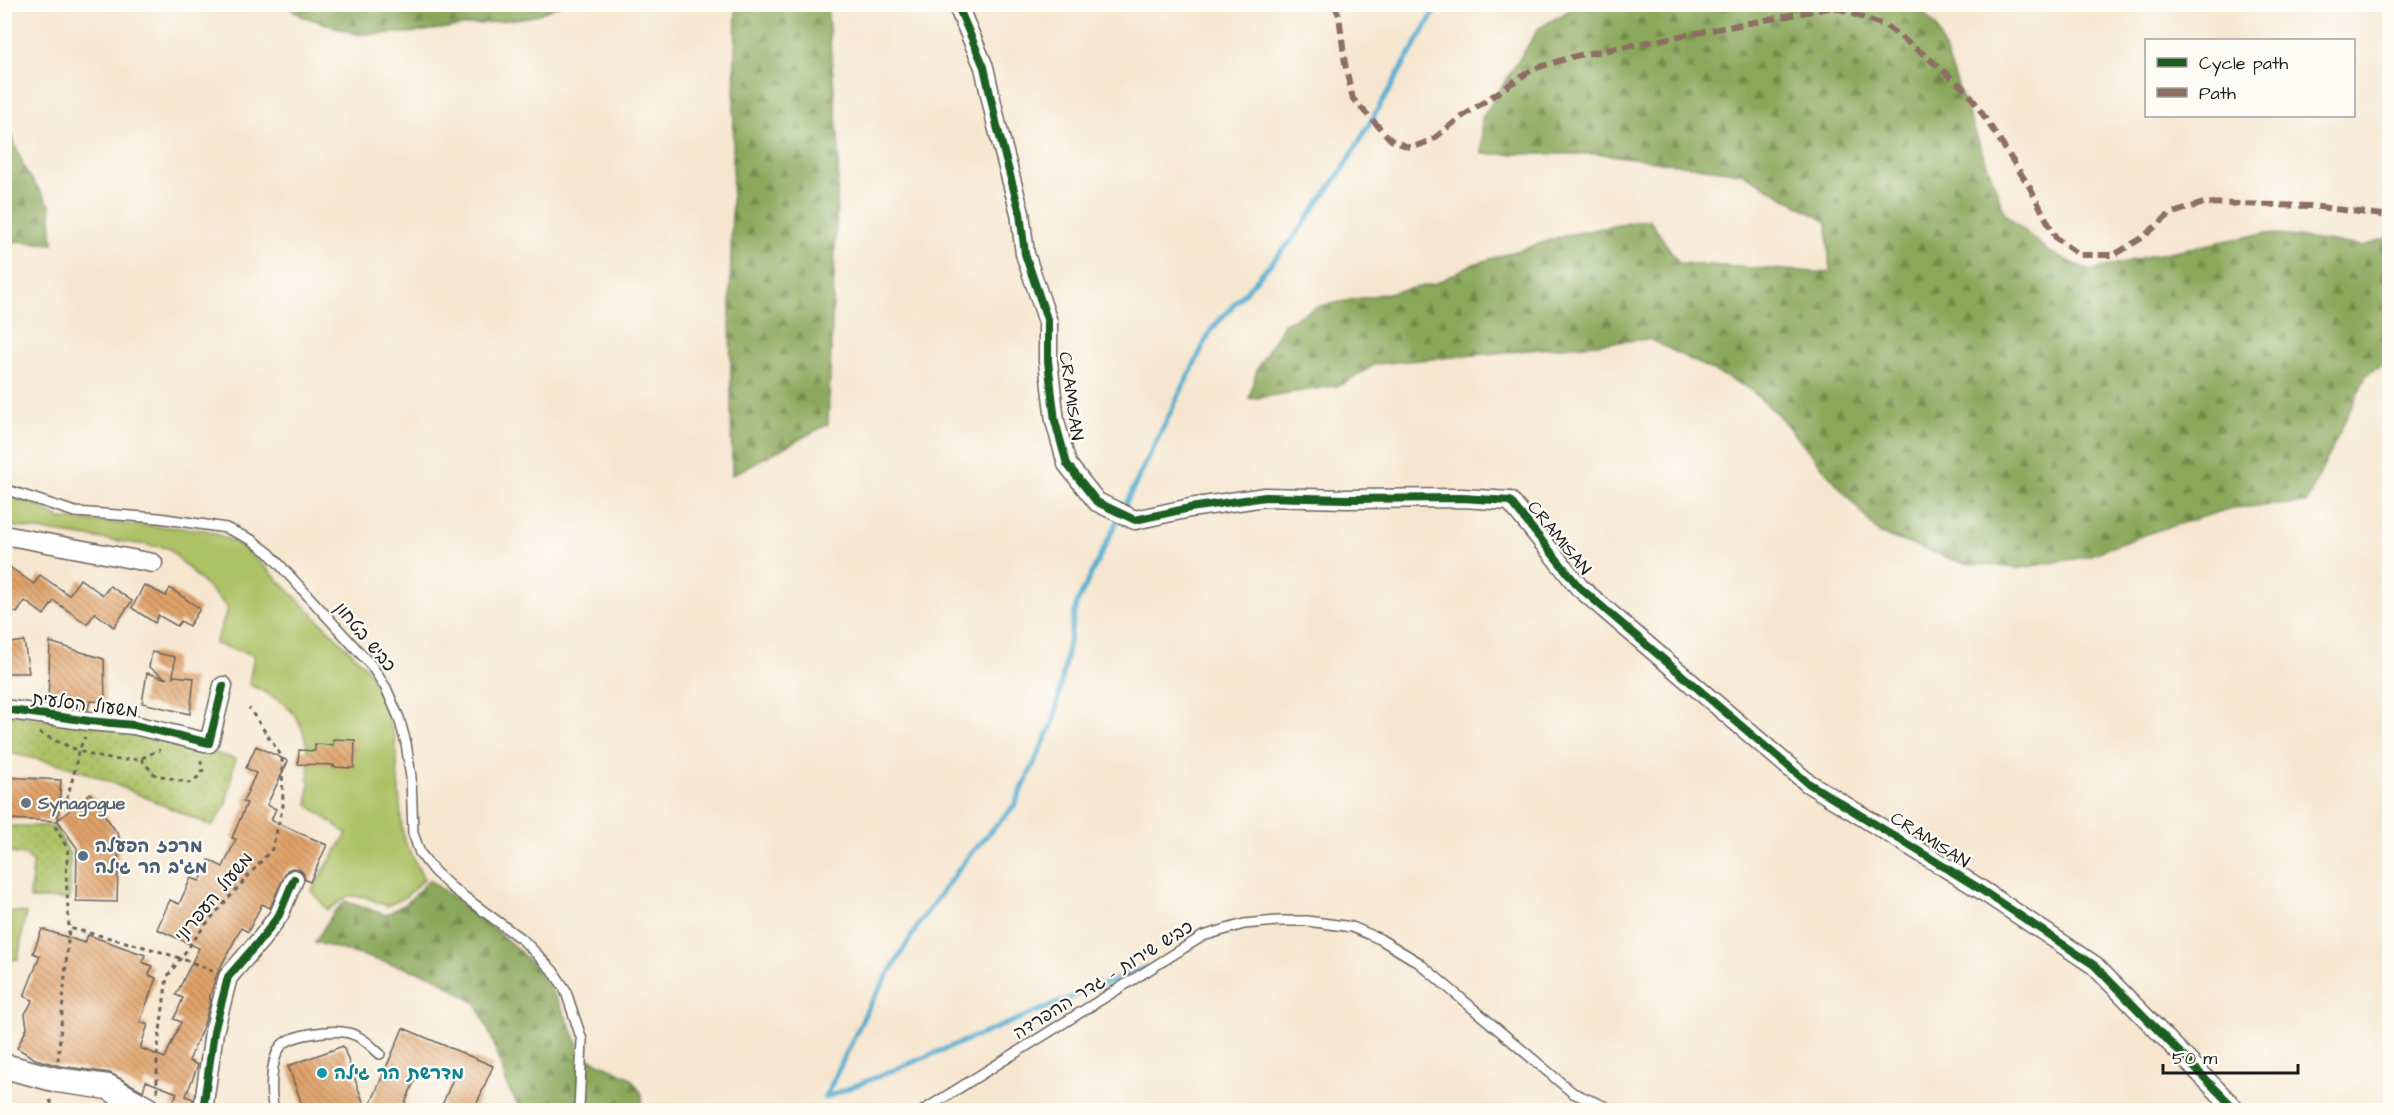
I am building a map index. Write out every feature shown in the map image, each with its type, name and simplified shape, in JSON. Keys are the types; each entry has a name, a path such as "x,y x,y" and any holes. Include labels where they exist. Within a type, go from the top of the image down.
{"street":[{"name":"CRAMISAN","path":"957,4 984,67 996,126 1020,213 1025,254 1048,322 1048,361 1055,421 1067,464 1097,502 1135,520 1190,508 1265,497 1462,498 1510,501 1579,587 1808,783 1977,887 2094,965 2236,1110"},
{"path":"4,535 153,563"},
{"name":"משעול הסלעית","path":"4,709 134,725 209,743 223,686"},
{"path":"203,1110 214,1032 228,977 279,915 294,879"},
{"path":"4,1066 57,1080 108,1087 153,1106"}],"lane":[{"name":"כביש בטחון","path":"4,489 75,512 159,518 226,528 252,540 269,553 371,665 386,688 399,718 406,743 411,777 413,833 420,853 451,887 524,941 553,971 565,989 582,1040 579,1110"},
{"name":"כביש שירות - גדר ההפרדה","path":"924,1110 1203,936 1244,924 1307,921 1352,927 1380,939 1418,962 1573,1093 1613,1110"},
{"path":"274,1110 272,1080 277,1053 283,1044 295,1038 330,1031 349,1033 365,1040 380,1054"}],"path":[{"path":"38,733 78,752 104,759 141,759 153,752 168,748"},
{"path":"64,808 78,752"},
{"path":"141,759 154,774 189,783 203,770 201,760 195,754"},
{"path":"55,826 68,850 66,874 69,928 57,1080"},
{"path":"69,928 181,958 228,977"}],"green space":[{"path":"1580,4 1915,5 1936,26 2005,214 2049,252 2090,271 2145,257 2265,233 2363,246 2389,238 2389,361 2367,374 2306,503 2232,508 2149,533 2085,557 2021,568 1963,563 1879,533 1778,415 1748,388 1649,339 1375,364 1341,385 1249,399 1257,369 1284,323 1320,306 1435,284 1471,265 1567,235 1649,219 1679,263 1830,273 1827,222 1742,173 1602,154 1482,154 1482,118 1539,28"},
{"path":"286,5 561,5 531,17 409,33 356,34 302,16"},
{"path":"736,5 827,5 839,149 828,424 732,475 730,305"},
{"path":"4,119 26,171 50,205 53,244 12,241 5,246"},
{"path":"5,496 28,501 61,519 206,530 235,542 259,561 367,668 384,702 395,739 402,829 406,844 424,879 404,898 387,906 365,897 348,896 328,910 311,891 347,834 308,805 309,763 304,735 292,712 277,699 249,684 254,655 215,644 228,608 168,548 5,525"},
{"path":"5,714 154,734 235,759 226,805 212,826 98,777 63,765 5,752"},
{"path":"5,826 55,826 70,855 70,899 30,899 33,863 25,855 5,852"},
{"path":"429,880 494,929 530,962 547,983 560,1006 582,1055 630,1077 642,1094 642,1110 521,1110 508,1088 493,1041 476,1003 433,976 315,942 332,915 345,901 386,915 408,902"},
{"path":"5,911 26,913 18,959 5,961"}],"building":[{"path":"11,568 34,584 40,575 69,595 80,579 103,595 110,586 132,601 114,627 95,613 87,624 54,601 44,615 25,601 17,613 4,604 4,576"},
{"path":"144,585 166,596 170,588 200,609 189,626 181,621 177,626 158,615 155,623 132,608"},
{"path":"24,641 29,673 4,673 4,644"},
{"path":"50,642 104,659 105,702 90,701 88,709 48,704"},
{"path":"152,652 175,657 173,678 174,676 194,678 190,714 142,703 147,673 167,679 149,667"},
{"path":"333,739 355,740 354,768 298,764 299,750 315,751 315,744 333,745"},
{"path":"256,746 288,761 267,805 276,809 271,820 327,845 310,882 305,880 299,869 287,870 270,908 262,904 248,932 241,928 217,974 204,1024 189,1061 198,1065 186,1096 193,1099 192,1110 179,1110 171,1107 177,1093 146,1081 143,1091 110,1073 60,1066 35,1059 17,1048 27,1028 25,1014 33,1000 24,996 40,956 33,953 42,929 85,943 88,935 145,955 142,962 152,966 149,975 156,978 140,1022 148,1025 140,1048 165,1058 181,1022 174,1019 183,998 176,995 199,948 157,929 170,900 179,904 191,878 200,881 209,860 223,867 236,839 232,838 247,803 243,802 256,773 246,768"},
{"path":"4,777 61,780 58,820 90,793 119,836 117,902 76,901 77,848 58,821 4,819"},
{"name":"מדרשת הר גילה","path":"403,1028 493,1066 474,1110 440,1110 453,1079 421,1066 402,1110 368,1110"},
{"path":"343,1046 366,1110 304,1110 288,1066"}],"waterway":[{"path":"1146,967 825,1098 869,1006 922,919 970,854 1014,806 1054,721 1076,605 1211,330 1291,241 1343,169 1439,4"}],"marked path":[{"path":"1334,4 1339,15 1345,64 1353,99 1391,140 1411,148 1432,140 1460,118 1533,69 1575,56 1834,7 1886,26 1969,93 2029,186 2056,238 2079,255 2114,255 2142,238 2170,214 2204,203 2311,206 2390,216"}],"cycle path":[{"path":"957,4 984,67 1020,213 1025,254 1048,322 1048,361 1055,421 1067,464 1097,502 1135,520 1190,508 1265,497 1462,498 1510,501 1579,587 1808,783 1977,887 2094,965 2236,1110"},
{"path":"4,709 134,725 209,743 223,686"},
{"path":"203,1110 214,1032 228,977 279,915 294,879"}],"place":[{"name":"Synagogue","path":"26,803"},
{"name":"מרכז הפעלה מג\"ב הר גילה","path":"83,856"},
{"name":"מדרשת הר גילה","path":"322,1073"}]}
